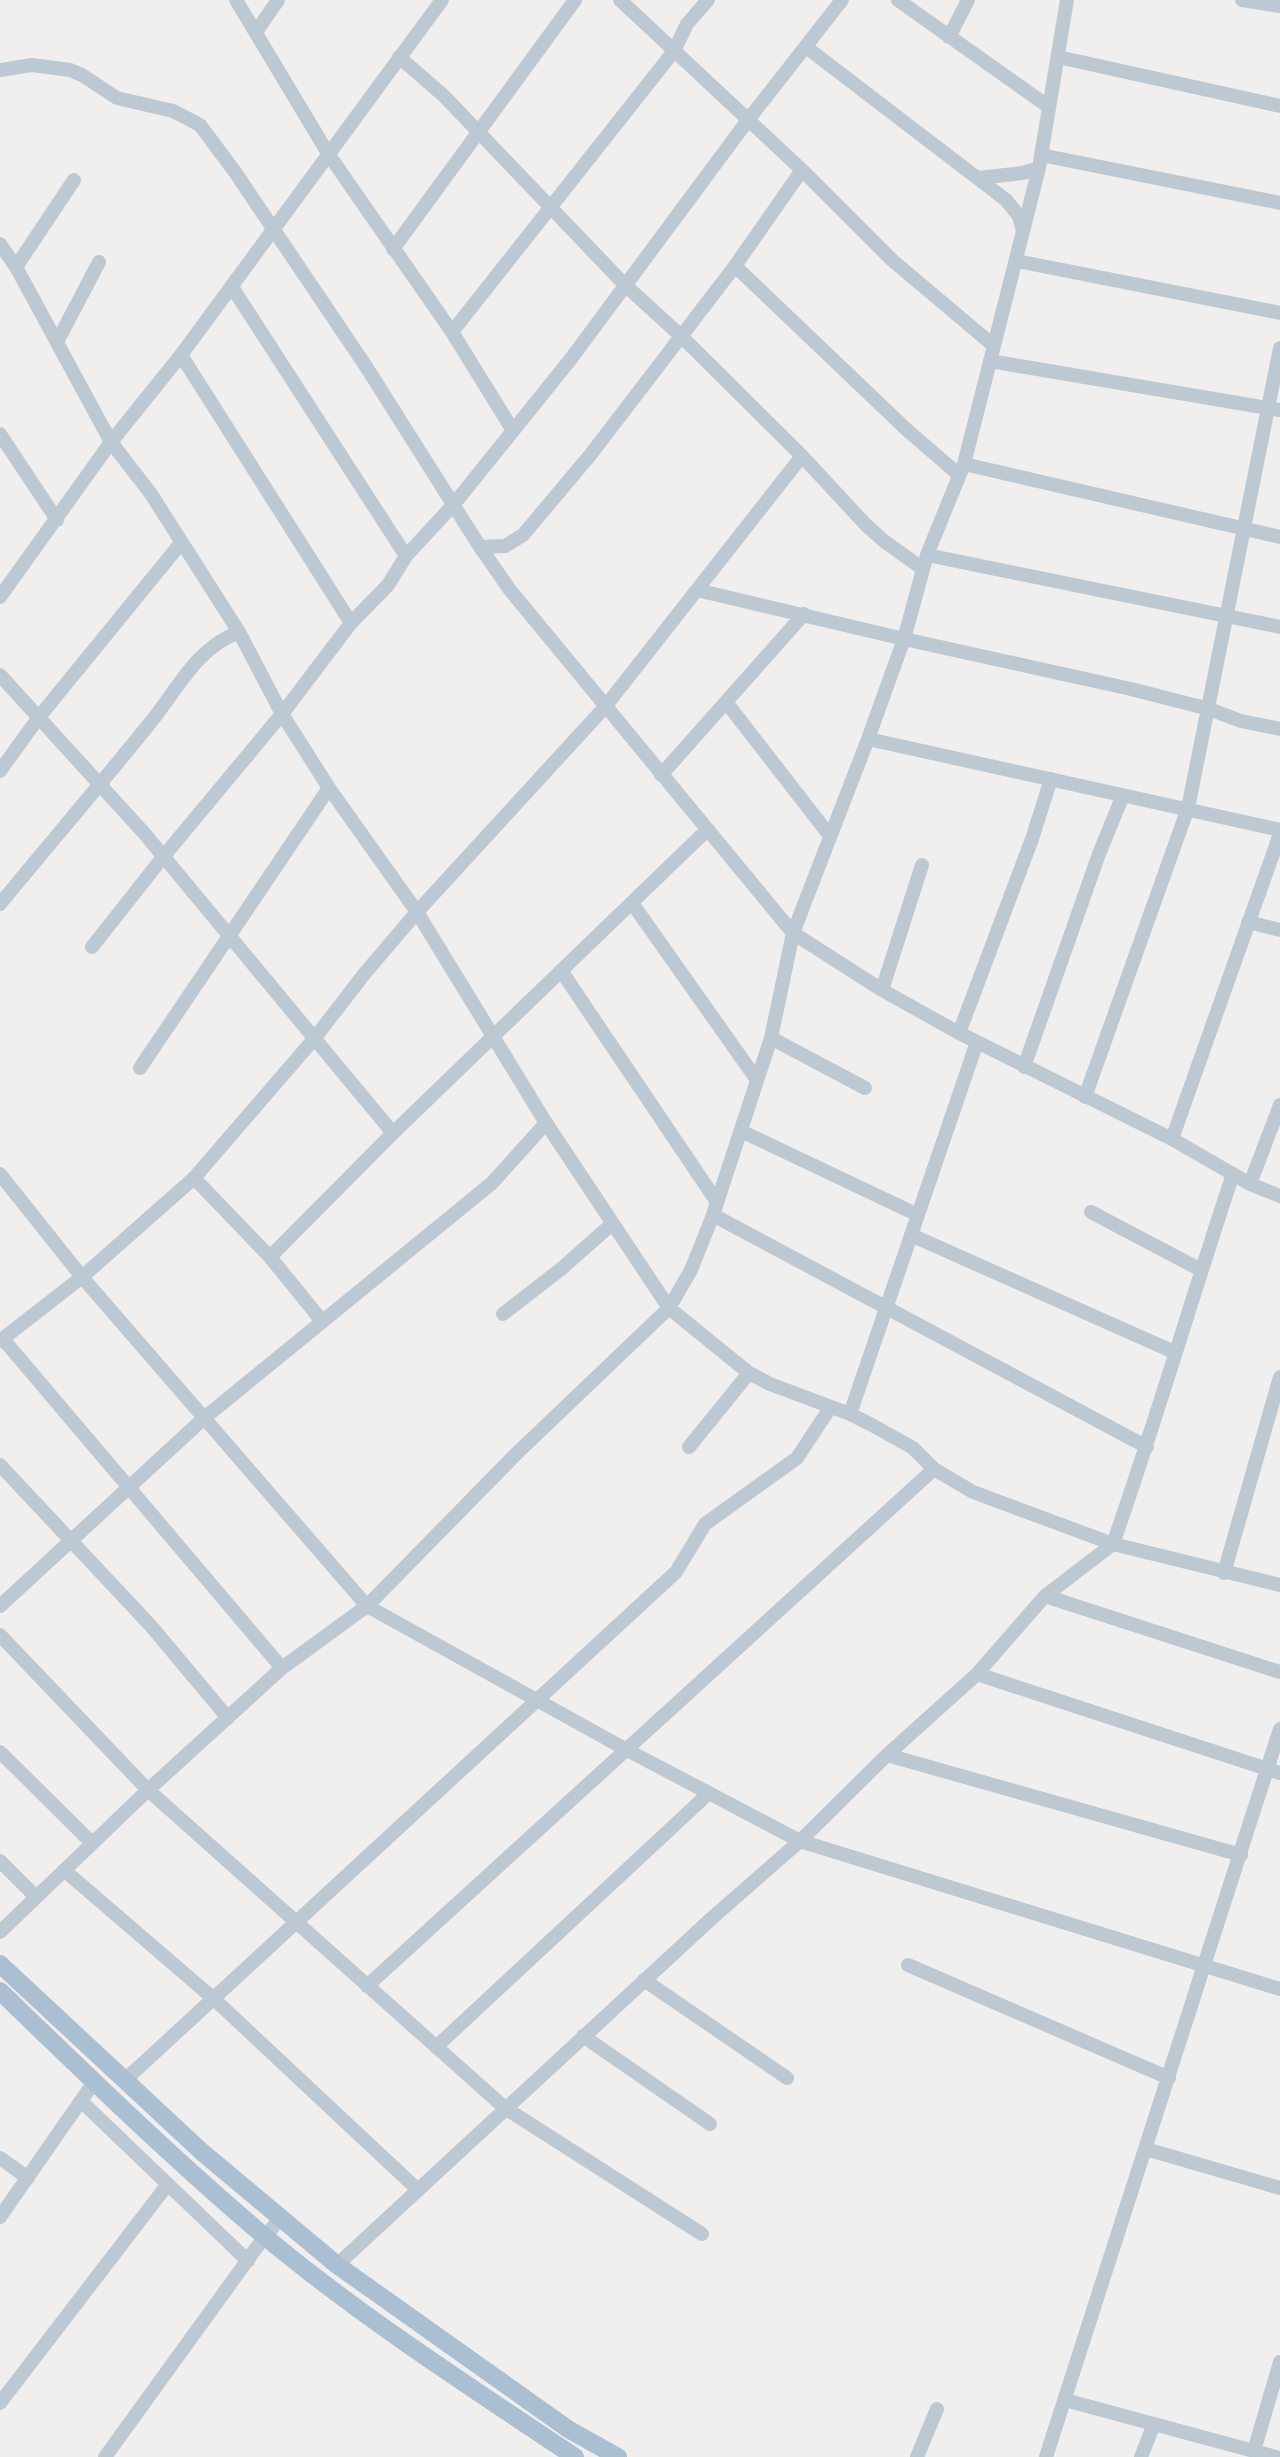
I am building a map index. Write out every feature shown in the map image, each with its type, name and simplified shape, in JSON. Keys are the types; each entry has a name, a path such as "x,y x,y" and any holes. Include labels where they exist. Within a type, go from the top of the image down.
{"main road":[{"path":"0,1964 202,2152 337,2265 568,2429 618,2457"},
{"path":"0,1991 94,2082 265,2236 420,2351 575,2457"}],"street":[{"path":"236,0 329,155 452,332 512,429"},
{"path":"256,32 278,0"},
{"path":"0,597 111,442 232,287 442,0"},
{"path":"393,249 575,0"},
{"path":"620,0 992,353 1274,409"},
{"path":"452,332 674,51 687,24 708,0"},
{"path":"92,947 282,714 351,623 388,585 406,556 454,504 570,360 624,284 842,0"},
{"path":"898,0 1049,107"},
{"path":"949,37 968,0"},
{"path":"0,1932 148,1790 282,1668 367,1606 485,1483 669,1308 691,1270 715,1208 771,1038 793,933 868,739 904,639 925,562 961,469 1024,233 1040,162 1067,0"},
{"path":"1248,0 1280,6"},
{"path":"806,47 1006,200 1019,216 1024,233"},
{"path":"399,57 480,132 624,284 681,336 884,541 925,562 1280,627"},
{"path":"1058,57 1280,106"},
{"path":"0,70 32,65 70,70 117,98 173,111 200,125 227,160 367,368 510,590 793,933 882,990 959,1033 1172,1139 1250,1184 1280,1196"},
{"path":"978,178 1023,173 1040,162 1280,203"},
{"path":"480,547 505,546 523,535 591,454 735,266 802,170"},
{"path":"16,267 74,180"},
{"path":"0,244 16,267 111,442 151,494 239,632 282,714 329,788 417,912 546,1123 669,1308 749,1373 850,1414 913,1448 934,1469 973,1492 1113,1544 1280,1585"},
{"path":"1017,261 1280,313"},
{"path":"57,342 99,262"},
{"path":"735,266 875,400 961,469 1280,537"},
{"path":"232,287 406,556"},
{"path":"1085,1097 1188,808 1225,615 1274,409 1280,348"},
{"path":"181,355 351,623"},
{"path":"0,434 57,520"},
{"path":"282,1668 2,1340 82,1277 194,1178 314,1039 417,912 605,707 802,456"},
{"path":"0,771 39,717 181,543"},
{"path":"697,590 1209,709 1241,721 1280,729"},
{"path":"661,775 804,614"},
{"path":"0,904 152,721 190,667 213,644 239,632"},
{"path":"0,675 163,857 393,1133"},
{"path":"726,702 830,836"},
{"path":"868,739 1188,808 1280,832 1172,1139"},
{"path":"959,1033 1032,839 1051,779"},
{"path":"140,1068 329,788"},
{"path":"1024,1067 1123,795"},
{"path":"270,1257 393,1133 707,830"},
{"path":"882,990 922,865"},
{"path":"632,903 757,1080"},
{"path":"1248,922 1280,930"},
{"path":"562,972 715,1208 886,1307 1147,1447"},
{"path":"771,1038 865,1088"},
{"path":"850,1414 977,1042"},
{"path":"1250,1184 1280,1105"},
{"path":"0,1606 203,1419 492,1183 546,1123"},
{"path":"741,1131 918,1215"},
{"path":"0,1174 82,1277 367,1606 627,1750 800,1841 1280,1989"},
{"path":"337,2265 644,1980 800,1841 887,1755 977,1674 1045,1596 1113,1544 1147,1447 1174,1352 1233,1174"},
{"path":"194,1178 270,1257 322,1321"},
{"path":"0,1202 13,1192"},
{"path":"1091,1212 1201,1270"},
{"path":"503,1314 612,1224"},
{"path":"911,1235 1174,1352"},
{"path":"689,1447 749,1373"},
{"path":"1224,1573 1280,1377"},
{"path":"125,2080 676,1572 705,1524 797,1458 830,1408"},
{"path":"0,1465 151,1626 228,1718"},
{"path":"367,1986 934,1469"},
{"path":"1045,1596 1280,1672"},
{"path":"0,1635 148,1790 505,2108 702,2234"},
{"path":"977,1674 1274,1772"},
{"path":"1046,2457 1203,1965 1274,1772 1280,1729"},
{"path":"0,1752 92,1843"},
{"path":"887,1755 1241,1855"},
{"path":"436,2047 709,1793"},
{"path":"0,1861 36,1897"},
{"path":"64,1870 214,1999 417,2189"},
{"path":"908,1965 1169,2078"},
{"path":"644,1980 787,2078"},
{"path":"583,2036 710,2124"},
{"path":"0,2217 94,2082"},
{"path":"81,2101 248,2261"},
{"path":"1146,2149 1280,2188"},
{"path":"0,2158 28,2178"},
{"path":"0,2403 168,2184"},
{"path":"105,2457 281,2218"},
{"path":"1254,2451 1280,2362"},
{"path":"1065,2400 1276,2457"},
{"path":"917,2457 937,2409"},
{"path":"1141,2457 1154,2424"}]}
